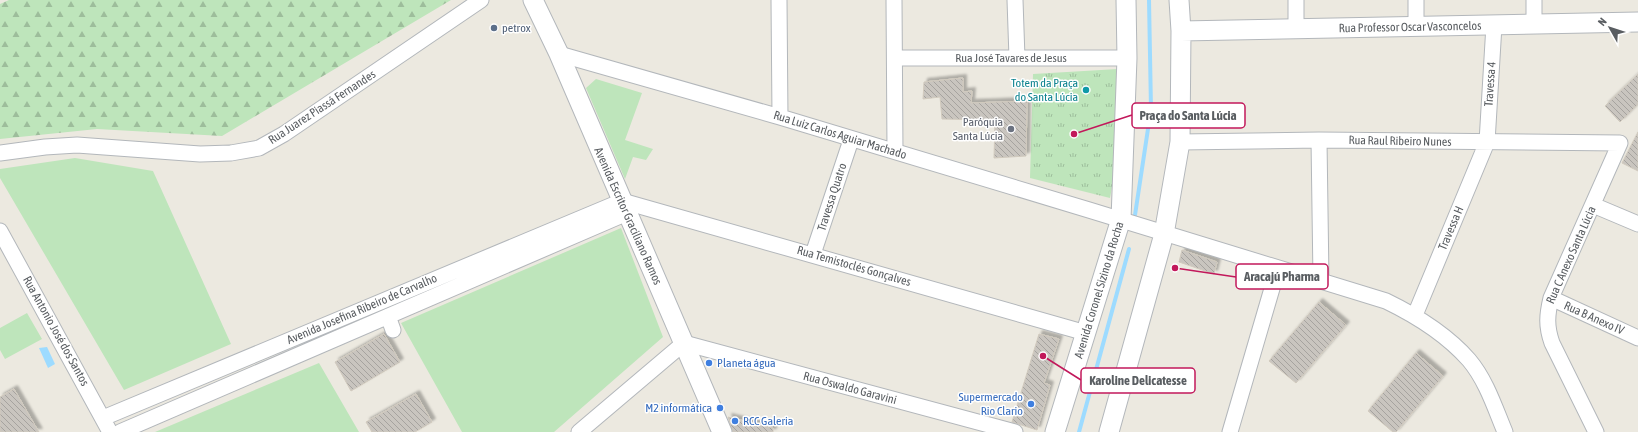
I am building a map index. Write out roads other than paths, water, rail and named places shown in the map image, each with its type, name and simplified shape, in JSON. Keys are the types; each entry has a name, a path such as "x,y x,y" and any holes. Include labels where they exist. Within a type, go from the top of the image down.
{"street":[{"name":"Rua Juarez Piassá Fernandes","path":"0,153 45,147 77,145 200,154 231,153 259,148 284,134 481,0"},
{"name":"Avenida Escritor Graciliano Ramos","path":"533,0 559,54 722,432"},
{"path":"780,0 780,117"},
{"path":"894,0 895,151"},
{"path":"1016,0 1017,58"},
{"name":"Avenida Coronel Sizino da Rocha","path":"1055,432 1121,219 1127,58 1126,0"},
{"path":"1109,432 1164,234 1180,142 1181,31 1179,0"},
{"path":"1296,0 1296,28"},
{"path":"1416,0 1416,27"},
{"path":"1534,0 1534,24"},
{"name":"Rua Professor Oscar Vasconcelos","path":"1181,31 1638,22"},
{"name":"Travessa 4","path":"1487,142 1494,25"},
{"name":"Rua Luiz Carlos Aguiar Machado","path":"559,54 780,117 851,140 895,151 1121,219 1164,234 1321,280 1386,302 1415,315"},
{"name":"Rua José Tavares de Jesus","path":"895,58 1127,58"},
{"name":"Travessa Quatro","path":"813,254 851,140"},
{"path":"1318,140 1321,280"},
{"name":"Rua Raul Ribeiro Nunes","path":"1180,142 1318,140 1620,143"},
{"name":"Travessa H","path":"1415,315 1487,142"},
{"name":"Rua C Anexo Santa Lúcia","path":"1596,432 1552,343 1547,329 1546,315 1551,298 1620,143"},
{"path":"1593,205 1638,224"},
{"name":"Rua Temistoclés Gonçalves","path":"625,207 813,254 1086,333"},
{"name":"Avenida Josefina Ribeiro de Carvalho","path":"120,432 388,316 625,207"},
{"name":"Avenida Josefina Ribeiro de Carvalho","path":"103,418 625,207"},
{"name":"Rua Antonio José dos Santos","path":"0,231 110,432"},
{"path":"1230,432 1278,268"},
{"name":"Rua B Anexo IV","path":"1551,298 1638,338"},
{"path":"1415,315 1448,341 1469,361 1483,383 1506,432"},
{"path":"388,316 393,330"},
{"path":"579,432 684,343"},
{"name":"Rua Oswaldo Garavini","path":"684,343 1015,432"}],"water":[{"path":"47,347 55,364 48,368 39,348"}],"waterway":[{"path":"1135,215 1151,109 1149,0"},
{"path":"1079,432 1129,249"}],"place":[{"name":"petrox","path":"494,28"},
{"name":"Totem da Praça do Santa Lúcia","path":"1086,90"},
{"name":"Paróquia Santa Lúcia","path":"1011,129"},
{"name":"Praça do Santa Lúcia","path":"1074,134"},
{"name":"Aracajú Pharma","path":"1175,268"},
{"name":"Karoline Delicatesse","path":"1043,356"},
{"name":"Planeta água","path":"709,363"},
{"name":"Supermercado Rio Clario","path":"1031,404"},
{"name":"M2 informática","path":"720,408"},
{"name":"RCC Galeria","path":"735,421"}]}
